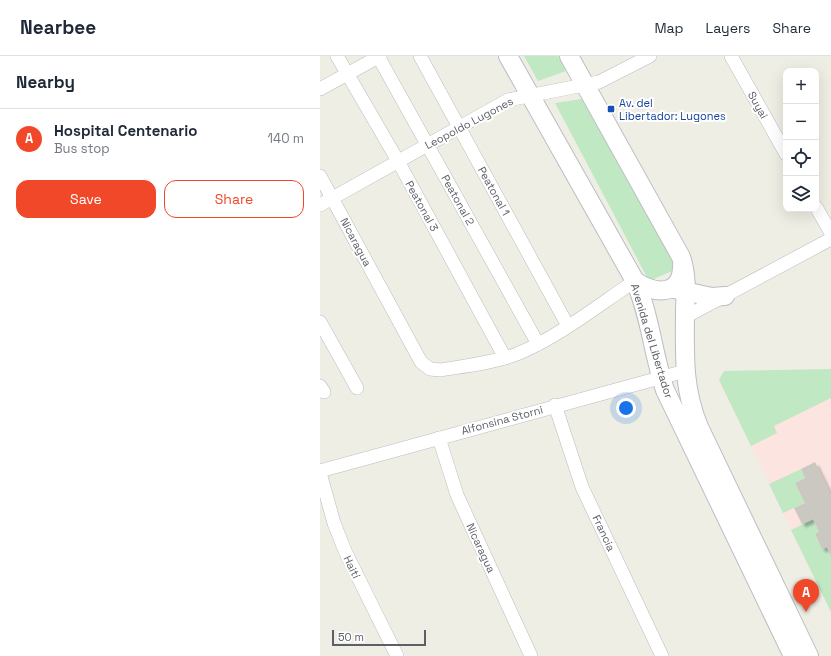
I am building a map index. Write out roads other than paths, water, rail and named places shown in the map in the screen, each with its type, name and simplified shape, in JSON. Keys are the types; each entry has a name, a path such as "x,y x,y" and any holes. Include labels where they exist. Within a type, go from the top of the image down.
{"main road":[{"name":"Avenida del Libertador","path":"508,56 635,281 644,306 661,376 671,403 793,656"},
{"name":"Avenida del Libertador","path":"569,56 681,257 686,274 685,371 691,405 699,427 809,656"},
{"path":"668,290 676,284 679,279 682,269 681,257"},
{"path":"635,281 649,289 661,291 686,291 712,298 725,296"}],"street":[{"name":"Peatonal 3","path":"337,56 398,161 505,358"},
{"path":"320,89 379,56"},
{"name":"Peatonal 2","path":"379,56 538,344"},
{"name":"Peatonal 1","path":"420,56 568,326"},
{"name":"Leopoldo Lugones","path":"320,205 508,100 586,86 605,80 650,56"},
{"name":"Suyai","path":"731,56 783,149"},
{"name":"Nicaragua","path":"320,176 421,362 430,369 440,370 505,358"},
{"path":"819,212 831,233"},
{"path":"685,317 831,239"},
{"path":"505,358 538,344 568,326 635,281"},
{"path":"320,322 356,388"},
{"name":"Alfonsina Storni","path":"320,472 555,405 661,376 685,371"},
{"name":"Francia","path":"555,405 582,487 662,656"},
{"name":"Nicaragua","path":"439,438 460,501 531,656"},
{"name":"Haití","path":"320,472 334,523 345,551 397,656"}],"place":[{"name":"Av. del Libertador: Lugones","path":"611,109"},
{"name":"Hospital Centenario","path":"806,612"}]}
